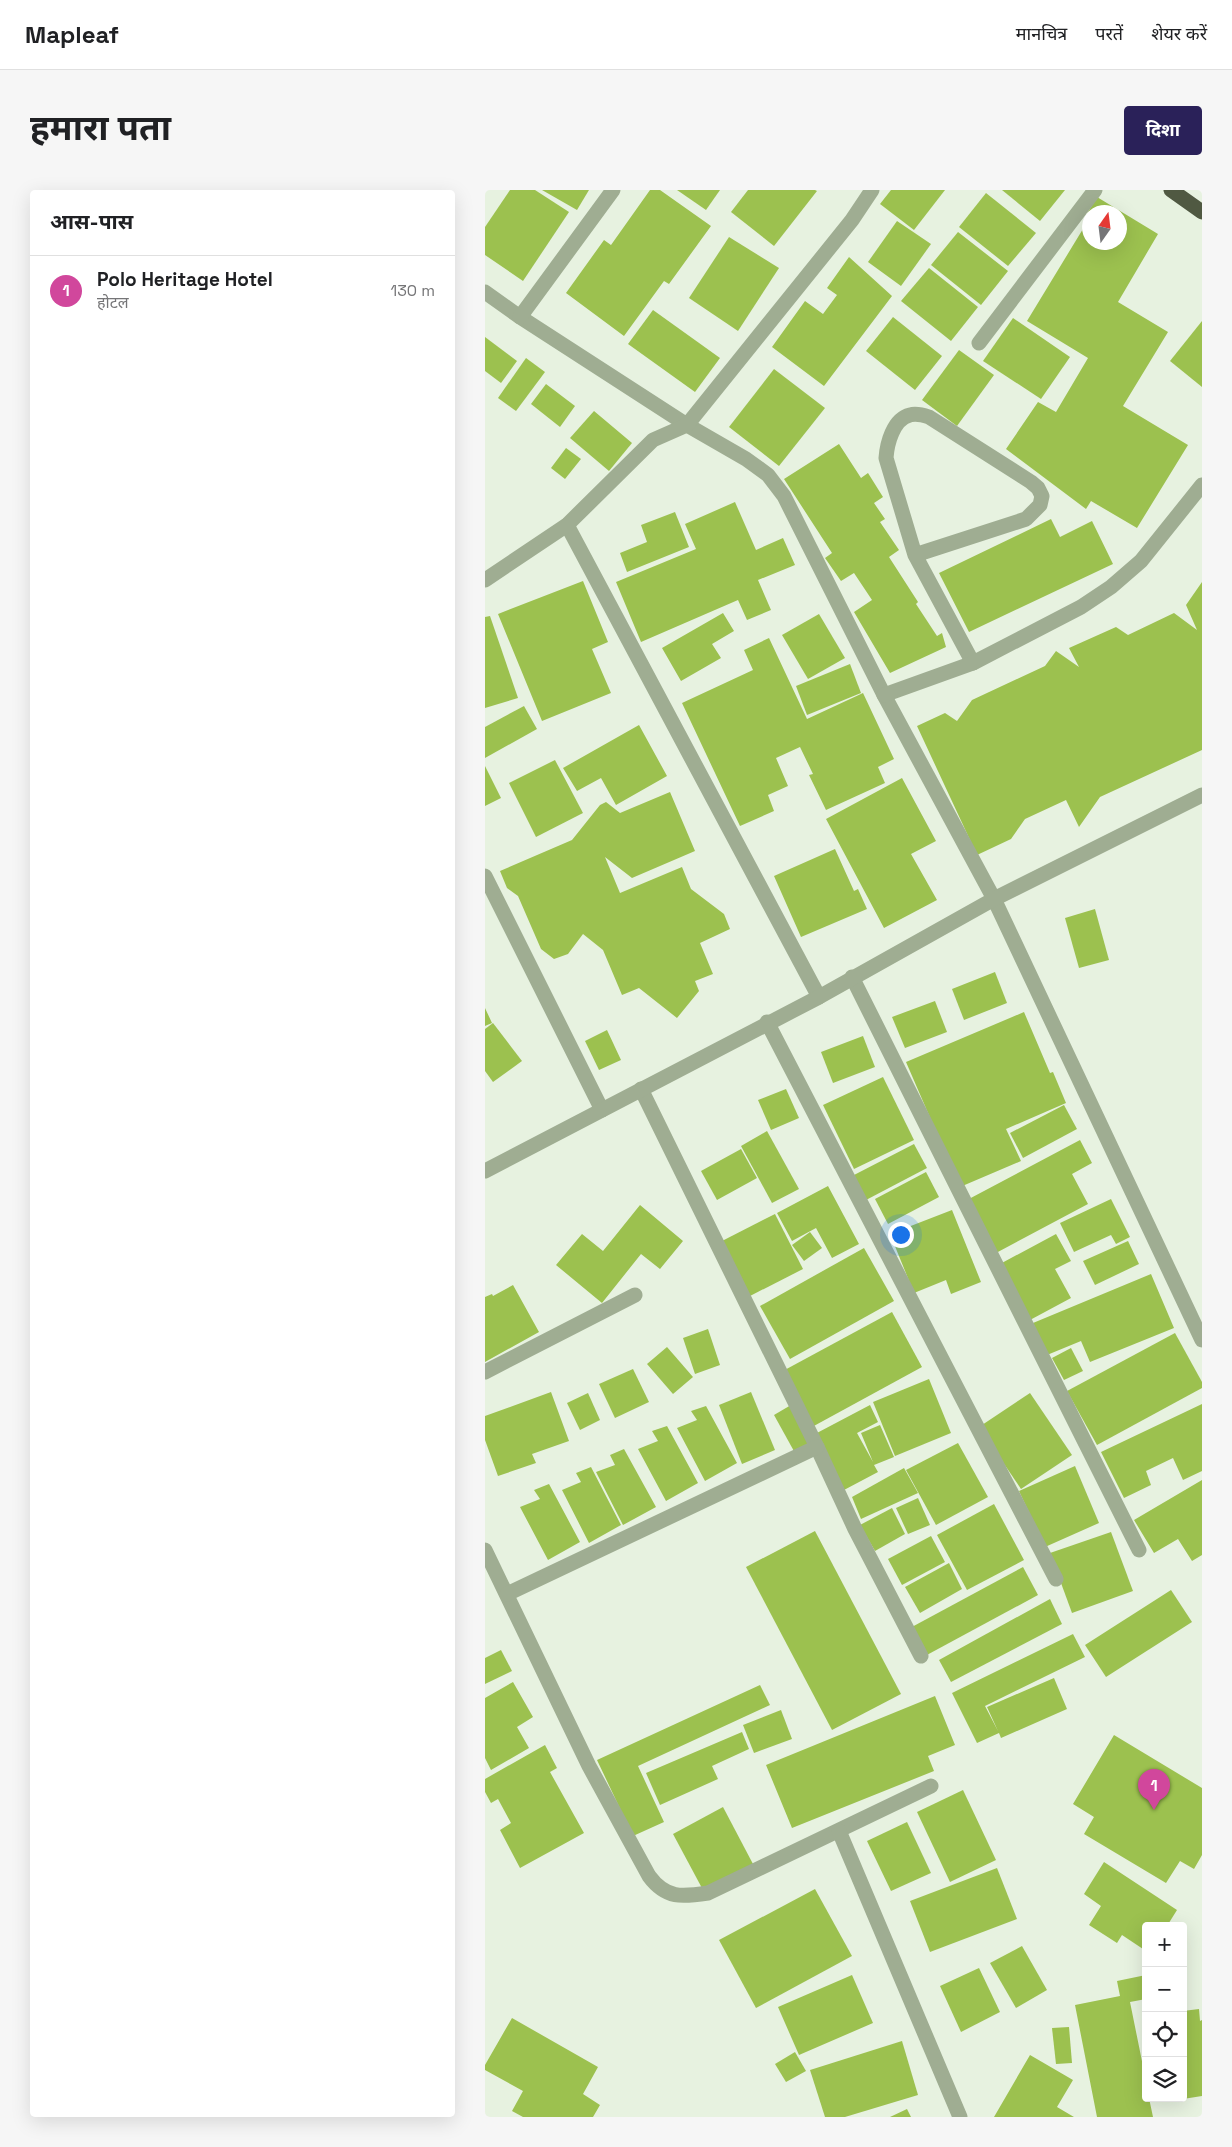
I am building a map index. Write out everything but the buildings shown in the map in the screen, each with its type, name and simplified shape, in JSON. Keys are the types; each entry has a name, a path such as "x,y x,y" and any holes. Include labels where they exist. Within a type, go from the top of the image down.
{"highway":[{"path":"1171,190 1202,212"}],"street":[{"path":"520,317 613,190"},
{"path":"485,580 567,525 653,440 687,425 852,220 872,190"},
{"path":"979,343 1095,190"},
{"path":"485,292 520,317 687,425 747,459 768,475 783,496 884,695 994,899 1202,1340"},
{"path":"915,555 1026,519 1040,505 1042,496 1038,488 1031,482 929,417 917,414 908,415 897,424 887,444 886,458 915,555 973,663"},
{"path":"884,695 973,663 1081,607 1111,587 1141,561 1197,502 1202,484"},
{"path":"567,525 819,997"},
{"path":"485,1171 767,1022 819,997 994,899 1202,795"},
{"path":"485,877 602,1110"},
{"path":"852,978 1139,1550"},
{"path":"767,1022 1055,1579"},
{"path":"641,1089 817,1447 855,1529 921,1656"},
{"path":"485,1372 635,1295"},
{"path":"507,1594 817,1447"},
{"path":"485,1550 589,1766 649,1876 658,1887 673,1895 708,1894 931,1786"},
{"path":"839,1831 960,2117"}],"place":[{"name":"Polo Heritage Hotel","path":"1154,1810"}]}
